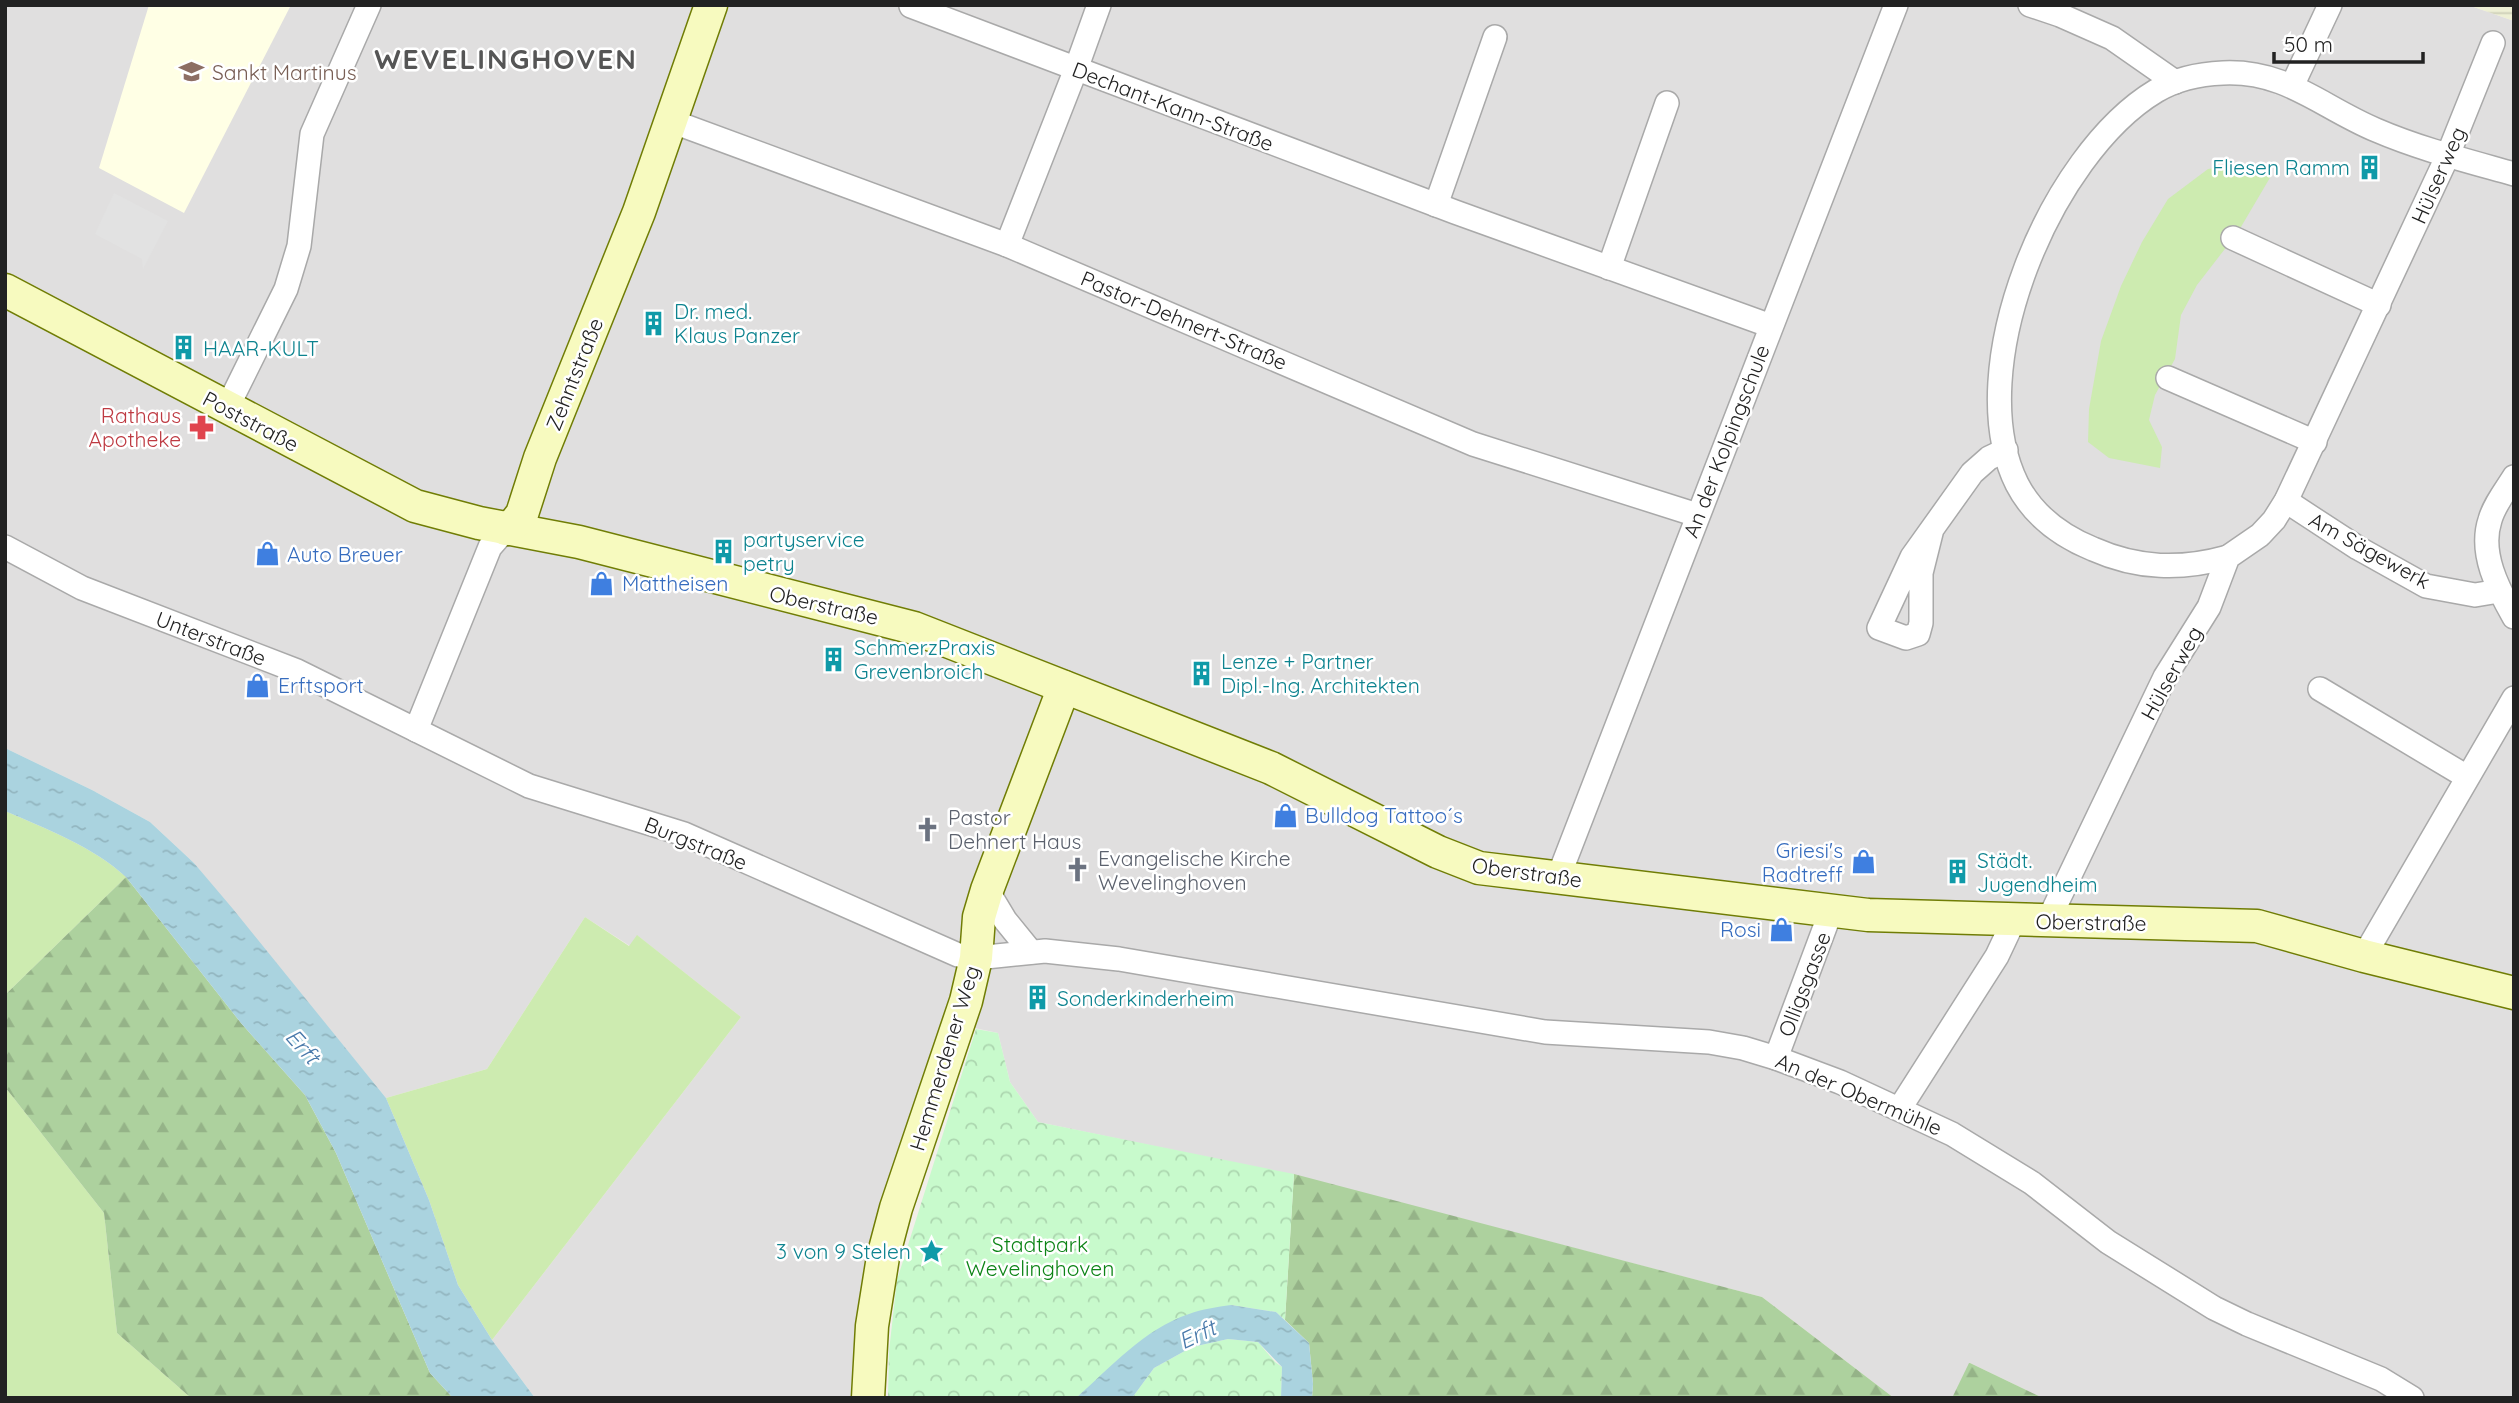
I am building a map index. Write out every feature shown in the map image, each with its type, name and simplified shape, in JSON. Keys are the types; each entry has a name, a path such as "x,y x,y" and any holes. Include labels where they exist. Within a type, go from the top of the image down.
{"street":[{"path":"227,408 294,268 301,235 307,159 312,134 369,5"},
{"name":"Zehntstraße","path":"416,730 490,547 522,514 540,458 623,254 711,5"},
{"path":"1007,246 1098,5"},
{"name":"An der Kolpingschule","path":"1558,878 1896,5"},
{"path":"2030,5 2062,10 2127,47 2175,82"},
{"path":"2292,86 2330,5"},
{"name":"Dechant-Kann-Straße","path":"911,6 1436,205 1771,326"},
{"path":"1436,205 1495,37"},
{"name":"Hülserweg","path":"2048,921 2165,677 2209,607 2228,557 2260,536 2286,501 2448,155 2493,43"},
{"path":"2228,557 2188,566 2160,567 2115,558 2061,532 2034,509 2017,482 2006,450 2002,425 2001,386 2006,339 2022,279 2040,234 2067,183 2100,139 2143,99 2175,82 2201,75 2227,73 2270,77 2374,129 2448,155 2514,174"},
{"path":"1609,268 1667,103"},
{"name":"Pastor-Dehnert-Straße","path":"671,121 1007,246 1473,444 1696,516"},
{"path":"2233,238 2379,305"},
{"name":"Poststraße","path":"5,290 404,501 439,513 506,529"},
{"path":"2168,378 2315,442"},
{"path":"1932,529 1972,473 1989,458 2006,450"},
{"path":"2514,477 2489,520 2486,551 2499,590 2514,617"},
{"name":"Am Sägewerk","path":"2286,501 2358,548 2426,586 2475,595 2499,590"},
{"name":"Oberstraße","path":"506,529 579,542 899,623 954,642 1271,768 1450,858 1492,870 1888,916 2246,925 2514,993"},
{"name":"Unterstraße","path":"5,547 82,588 278,663 416,730"},
{"name":"Hemmerdener Weg","path":"868,1398 872,1326 885,1246 966,1001 976,958 979,918 1064,687"},
{"path":"2320,689 2467,777"},
{"path":"2364,956 2514,698"},
{"name":"Burgstraße","path":"416,730 540,790 684,834 888,926 958,955 976,958"},
{"path":"988,890 1005,920 1031,952"},
{"name":"Olligsgasse","path":"1776,1058 1832,911"},
{"path":"1900,1108 1997,956 2014,920"},
{"name":"An der Obermühle","path":"976,958 1059,952 1148,963 1552,1033 1709,1042 1776,1058 1809,1069 1900,1108 1952,1134 2045,1193 2108,1242 2214,1308 2246,1324 2381,1379 2412,1398"}],"shaded area":[{"path":"5,5 2468,5 2514,21 2514,1398 2043,1398 1970,1363 1952,1398 1894,1398 1762,1297 1294,1175 1038,1122 1010,1082 998,1033 946,1022 858,1398 535,1398 492,1340 741,1017 638,936 630,946 585,917 487,1069 386,1098 194,863 150,822 92,790 5,748"},
{"name":"Sankt Martinus","path":"149,5 291,5 184,213 99,168"},
{"path":"2468,5 2514,5 2514,21"},
{"path":"114,193 168,221 143,269 142,259 95,234"}],"green space":[{"path":"2242,163 2271,176 2238,232 2197,285 2181,315 2175,359 2155,395 2149,420 2162,447 2160,468 2109,458 2088,442 2089,409 2101,341 2121,286 2142,242 2168,199 2208,169"},
{"path":"5,811 85,848 126,877 5,995"},
{"path":"126,877 241,1023 305,1095 336,1153 430,1373 453,1398 191,1398 117,1333 104,1213 5,1087 5,995"},
{"path":"585,917 629,946 637,935 741,1017 492,1340 458,1285 429,1200 386,1098 487,1069"},
{"name":"Stadtpark Wevelinghoven","path":"976,1029 998,1033 1010,1082 1038,1122 1294,1174 1285,1320 1276,1312 1231,1305 1076,1398 888,1398 889,1351 897,1280"},
{"path":"5,1087 104,1213 117,1333 191,1398 5,1398"},
{"path":"1294,1174 1762,1297 1894,1398 1312,1398 1309,1343 1285,1320"},
{"path":"1228,1339 1258,1342 1282,1367 1281,1398 1132,1398 1154,1368 1192,1347"},
{"path":"1970,1363 2043,1398 1952,1398"}],"water":[{"name":"Erft","path":"5,748 92,790 150,822 194,863 233,909 386,1098 429,1200 458,1285 492,1340 535,1398 453,1398 430,1373 336,1153 305,1095 241,1023 126,877 85,848 5,811"},
{"name":"Erft","path":"1231,1305 1276,1312 1309,1343 1312,1398 1281,1398 1282,1367 1258,1342 1228,1339 1192,1347 1154,1368 1132,1398 1076,1398 1128,1350 1157,1329 1194,1312"}],"place":[{"name":"Sankt Martinus","path":"192,72"},
{"name":"Fliesen Ramm","path":"2370,167"},
{"name":"Dr. med. Klaus Panzer","path":"654,323"},
{"name":"HAAR-KULT","path":"183,348"},
{"name":"Rathaus Apotheke","path":"201,427"},
{"name":"partyservice petry","path":"723,551"},
{"name":"Auto Breuer","path":"267,554"},
{"name":"Mattheisen","path":"602,583"},
{"name":"SchmerzPraxis Grevenbroich","path":"834,659"},
{"name":"Lenze + Partner Dipl.-Ing. Architekten","path":"1201,673"},
{"name":"Erftsport","path":"258,685"},
{"name":"Bulldog Tattoo´s","path":"1285,815"},
{"name":"Pastor Dehnert Haus","path":"928,829"},
{"name":"Griesi's Radtreff","path":"1863,862"},
{"name":"Evangelische Kirche Wevelinghoven","path":"1078,870"},
{"name":"Städt. Jugendheim","path":"1957,872"},
{"name":"Rosi","path":"1781,929"},
{"name":"Sonderkinderheim","path":"1037,998"},
{"name":"3 von 9 Stelen","path":"931,1251"}],"district":[{"name":"WEVELINGHOVEN","path":"506,58"}]}
